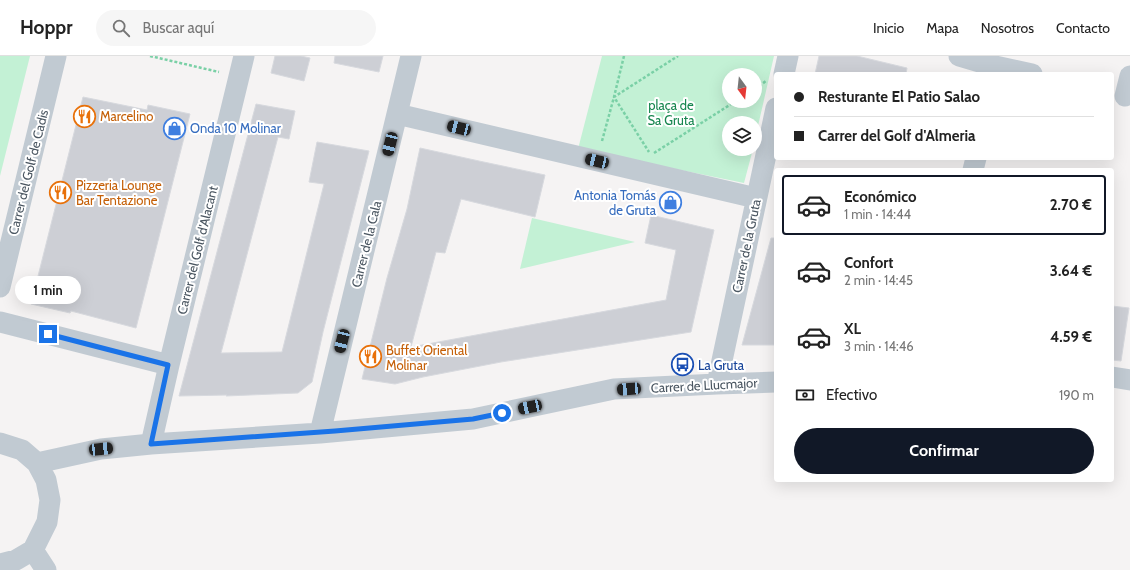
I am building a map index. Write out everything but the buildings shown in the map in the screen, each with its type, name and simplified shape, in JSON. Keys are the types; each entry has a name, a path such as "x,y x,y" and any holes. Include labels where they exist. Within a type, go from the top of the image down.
{"street":[{"name":"Carrer del Golf de Cadis","path":"0,288 56,56"},
{"name":"Carrer del Golf d'Alacant","path":"151,444 168,365 244,56"},
{"name":"Carrer de la Cala","path":"320,432 411,56"},
{"path":"784,72 788,56"},
{"path":"959,56 1023,72"},
{"path":"1122,95 1130,76"},
{"path":"397,114 756,198"},
{"name":"Carrer de la Gruta","path":"717,384 774,117"},
{"path":"0,322 168,365"},
{"path":"1114,377 1130,380"},
{"name":"Carrer de Llucmajor","path":"37,463 101,449 473,419 614,390 774,382"},
{"path":"0,443 22,450 37,463 46,480 50,500 47,522 33,550 16,560 0,564"},
{"path":"33,550 46,570"}],"path":[{"path":"150,56 239,77"},
{"path":"597,161 624,56"},
{"path":"614,97 678,56"},
{"path":"614,97 651,155 725,108"}],"green space":[{"path":"0,56 30,56 0,176"},
{"name":"plaça de Sa Gruta","path":"602,56 774,56 760,116 722,116 722,156 751,156 744,183 578,149"},
{"path":"532,218 635,242 520,269"}],"place":[{"name":"Marcelino","path":"84,116"},
{"name":"Onda 10 Molinar","path":"175,128"},
{"name":"Pizzeria Lounge Bar Tentazione","path":"60,192"},
{"name":"Antonia Tomás de Gruta","path":"671,202"},
{"name":"Buffet Oriental Molinar","path":"371,357"},
{"name":"La Gruta","path":"682,365"}],"route":[{"path":"48,334 168,365 151,444 335,431 473,419 502,413"}]}
